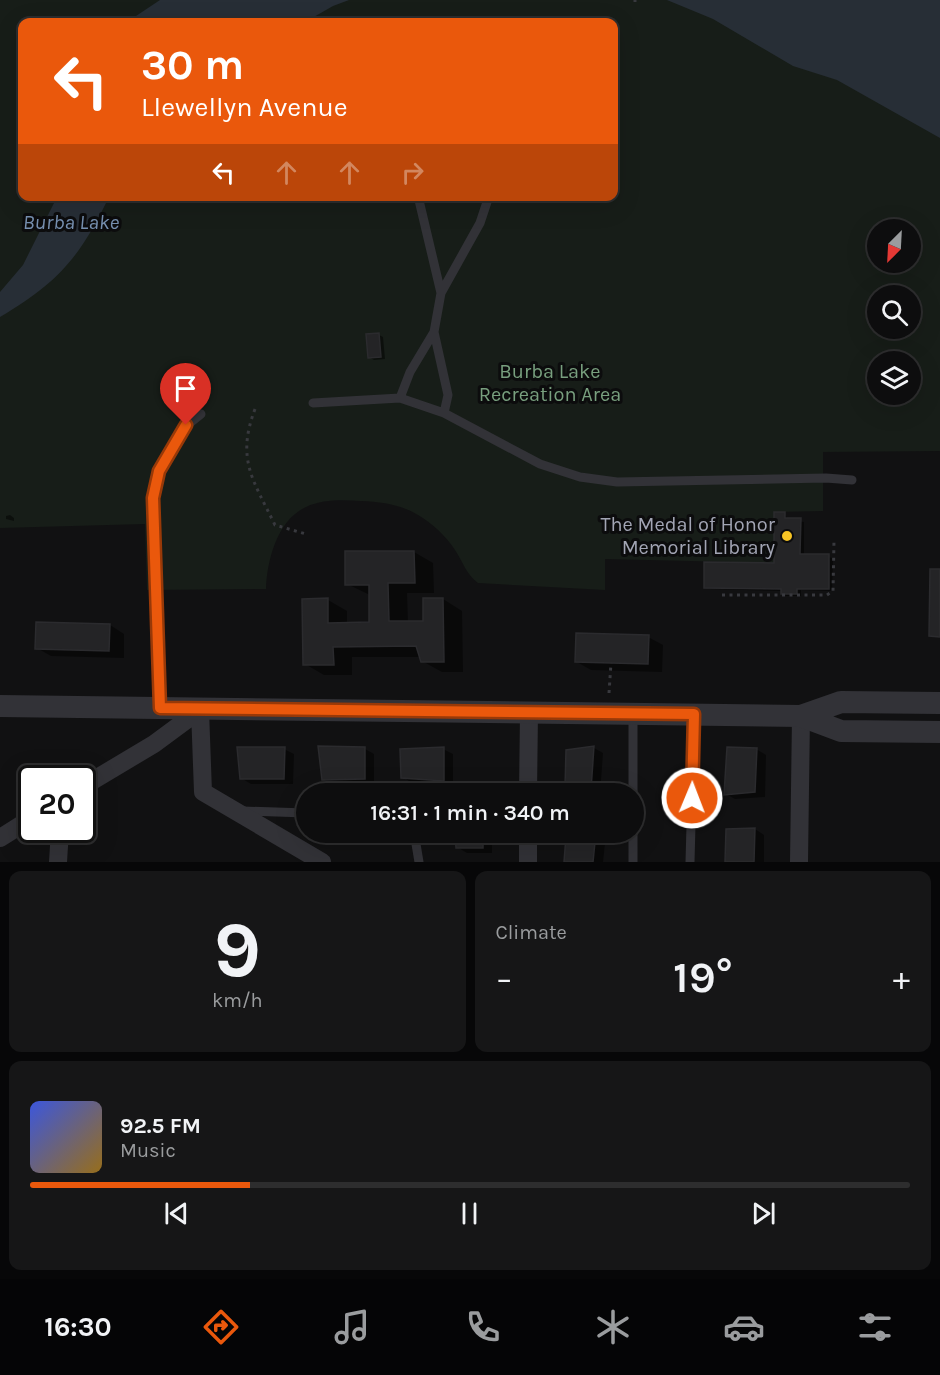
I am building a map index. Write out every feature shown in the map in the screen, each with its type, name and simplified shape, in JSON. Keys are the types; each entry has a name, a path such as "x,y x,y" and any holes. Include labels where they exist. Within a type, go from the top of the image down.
{"street":[{"path":"801,716 841,702 940,703"},
{"path":"0,706 801,716 841,730 940,732"},
{"path":"96,779 154,744 200,710"},
{"path":"200,710 203,792 322,862"},
{"path":"528,783 529,713"},
{"path":"799,862 801,716"},
{"path":"0,838 18,827"},
{"path":"58,862 59,843"},
{"path":"528,843 528,862"}],"lane":[{"path":"419,201 441,293"},
{"path":"400,398 410,372 434,332 441,293 480,223 487,201"},
{"path":"434,332 448,395 444,413"},
{"path":"313,403 400,398 444,413 540,464 580,477 617,482 826,478 852,480"},
{"path":"160,708 153,498 159,471 171,448 186,425 201,414"},
{"path":"633,714 633,783"},
{"path":"690,862 694,714"},
{"path":"235,811 296,813"},
{"path":"418,843 418,862"},
{"path":"633,843 633,862"}],"path":[{"path":"255,409 245,455 255,486 276,525 306,534"},
{"path":"722,595 827,596 833,591 834,540"},
{"path":"609,693 611,663"}],"green space":[{"name":"Burba Lake Recreation Area","path":"0,0 940,0 940,451 823,452 823,511 774,512 774,563 605,559 605,590 478,583 447,540 418,515 404,508 383,503 333,501 306,507 288,521 271,554 266,589 147,590 145,524 0,528"}],"water":[{"path":"160,0 349,0 312,18 133,18"},
{"path":"667,0 940,0 940,138 837,80 793,66 713,19"},
{"name":"Burba Lake","path":"55,201 107,201 88,236 65,267 37,292 0,317 0,292 23,265"}],"building":[{"path":"379,333 381,357 368,358 366,334"},
{"name":"The Medal of Honor Memorial Library","path":"774,512 785,512 785,518 801,518 800,554 829,554 829,589 797,589 797,594 781,594 781,589 704,588 704,562 774,563"},
{"path":"345,551 414,551 415,583 388,583 389,621 423,621 423,598 443,598 444,662 421,662 416,646 333,647 334,665 303,665 302,599 328,598 328,623 369,622 369,585 345,585"},
{"path":"930,569 940,569 940,637 929,636"},
{"path":"36,622 110,624 109,651 35,649"},
{"path":"576,633 649,635 648,664 575,662"},
{"path":"318,746 365,747 365,779 322,780"},
{"path":"594,746 591,783 565,783 566,750"},
{"path":"237,747 285,747 284,779 240,779"},
{"path":"444,747 444,781 401,778 400,749"},
{"path":"727,747 757,748 755,792 724,795"},
{"path":"755,828 754,862 725,862 726,829"},
{"path":"456,843 483,843 483,848 456,848"},
{"path":"565,843 595,843 593,862 564,862"}],"place":[{"name":"The Medal of Honor Memorial Library","path":"787,536"}],"route":[{"path":"186,425 159,471 153,498 160,708 694,714 692,798"}]}
